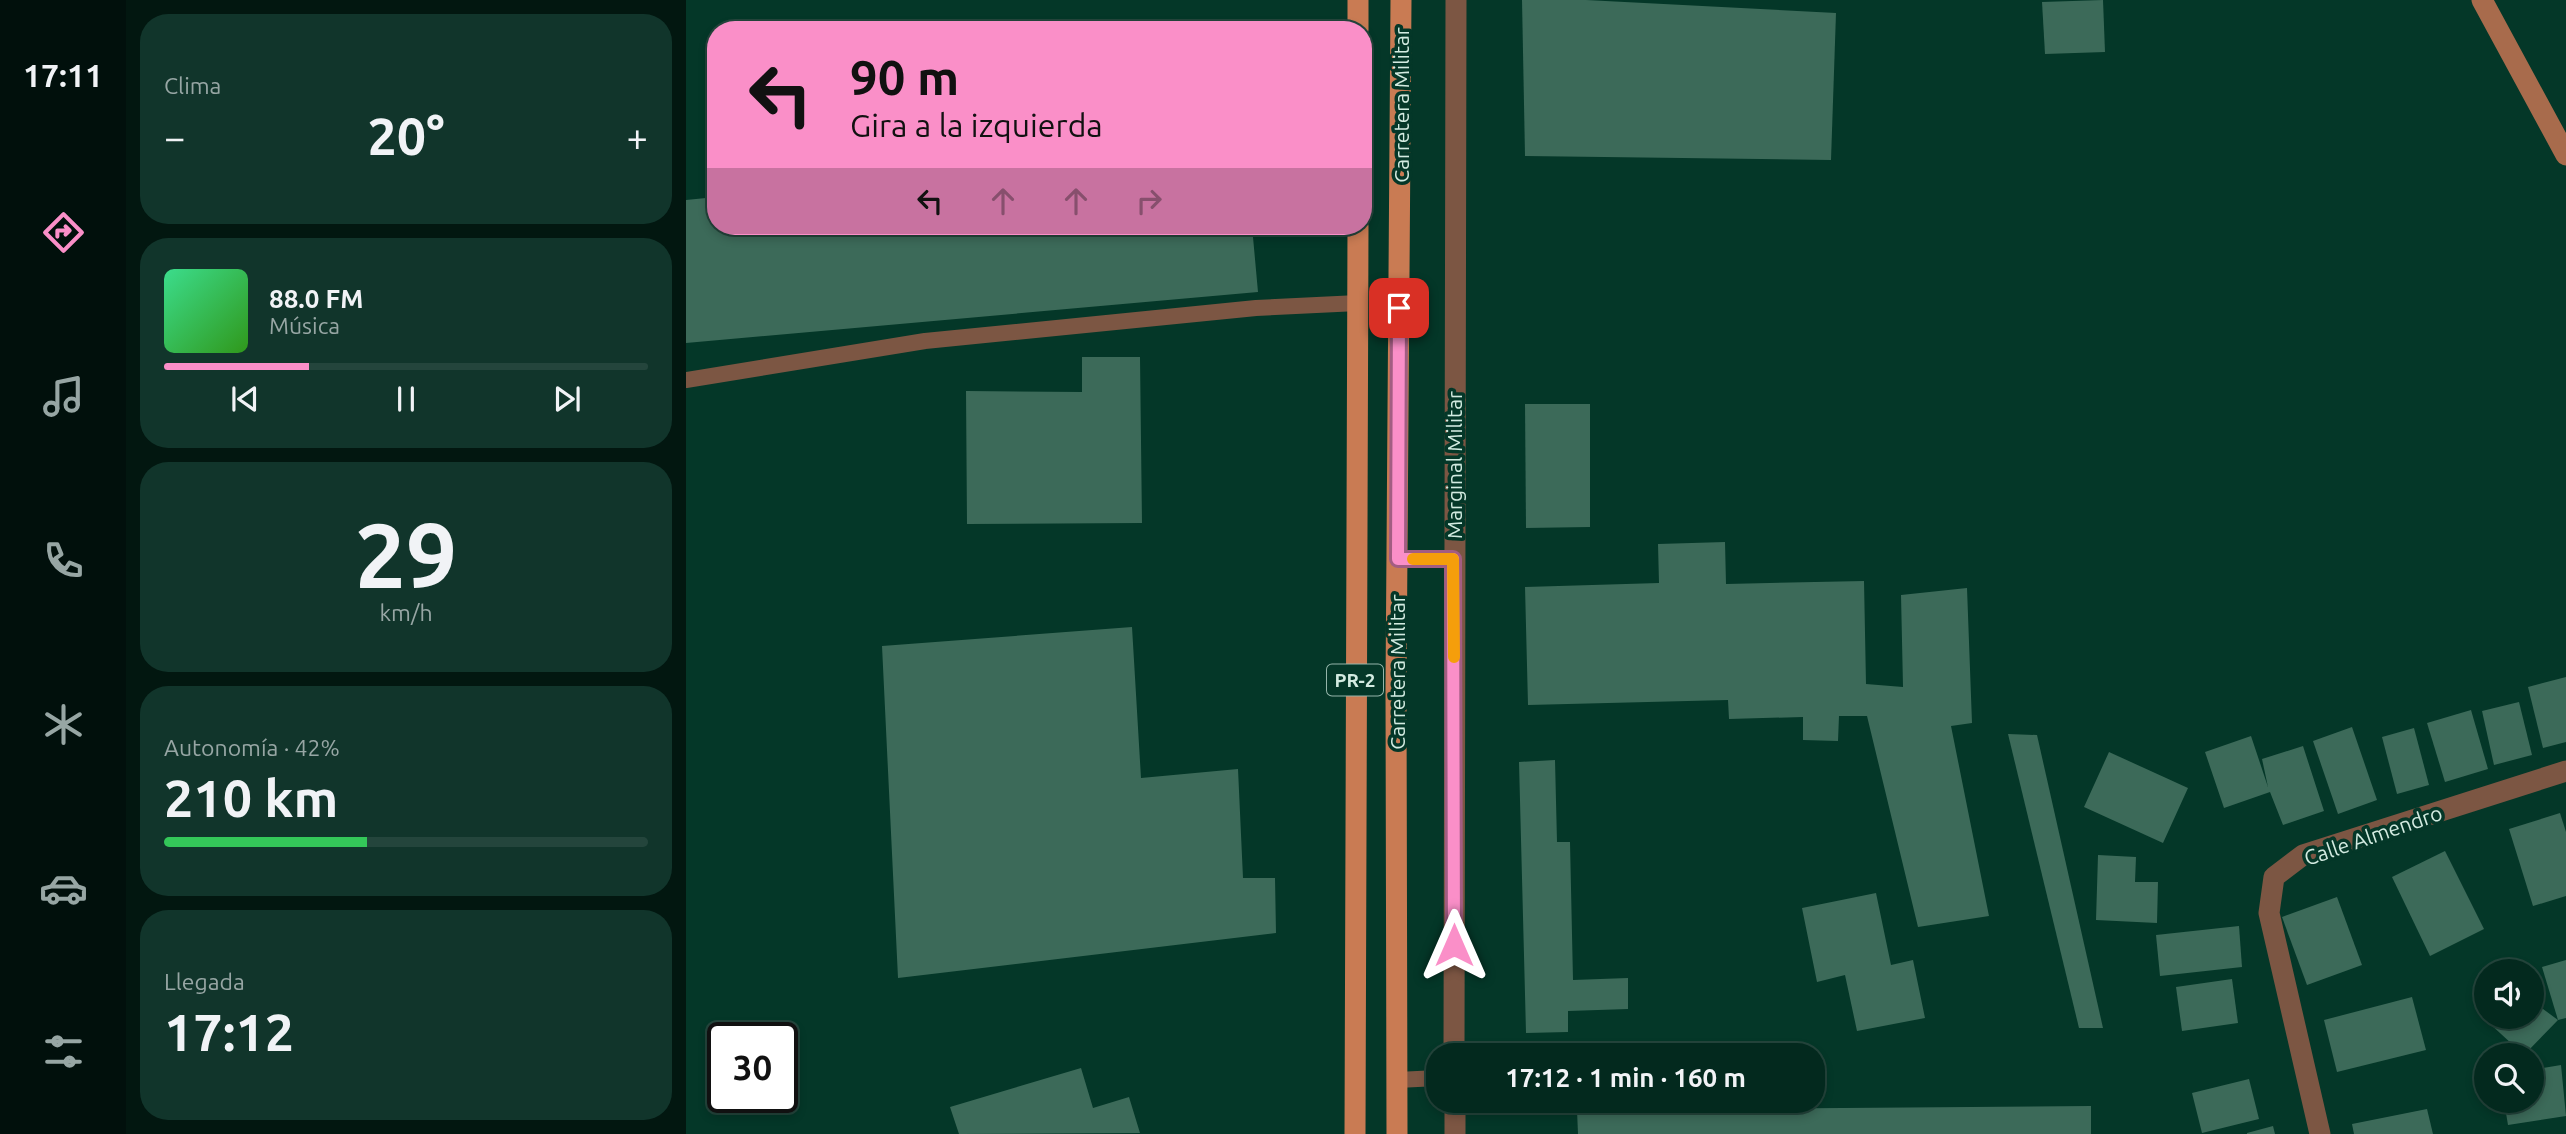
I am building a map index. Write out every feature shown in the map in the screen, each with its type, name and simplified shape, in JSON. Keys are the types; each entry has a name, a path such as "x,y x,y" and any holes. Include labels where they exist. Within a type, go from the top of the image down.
{"main road":[{"name":"Carretera Militar","path":"1358,0 1358,21"},
{"name":"Carretera Militar","path":"1397,1134 1401,0"},
{"name":"Carretera Militar","path":"1355,1134 1358,235"}],"street":[{"name":"Marginal Militar","path":"1454,1043 1456,0"},
{"path":"2482,0 2566,155"},
{"name":"Calle Almendro","path":"2320,1134 2269,913 2274,877 2303,855 2566,771"},
{"path":"1455,1113 1455,1134"}],"lane":[{"path":"686,380 925,341 1256,309 1358,303"},
{"path":"1398,559 1453,559"},
{"path":"1397,1080 1426,1079"}],"building":[{"path":"1522,0 1586,0 1836,13 1831,160 1525,156"},
{"path":"2103,0 2105,52 2045,54 2042,2"},
{"path":"707,198 707,235 1253,235 1258,292 686,343 686,200"},
{"path":"1082,357 1140,357 1142,523 967,524 966,391 1082,392"},
{"path":"1525,404 1590,404 1590,527 1526,528"},
{"path":"1725,542 1726,584 1864,581 1866,684 1903,687 1901,595 1967,588 1972,723 1951,726 1989,916 1918,927 1867,716 1839,716 1838,741 1803,740 1803,717 1729,719 1728,700 1528,705 1525,587 1659,583 1658,544"},
{"path":"1132,627 1141,778 1238,769 1243,878 1275,878 1276,933 898,978 882,646"},
{"path":"2566,677 2566,742 2543,748 2528,687"},
{"path":"2519,702 2532,755 2494,765 2482,711"},
{"path":"2471,710 2488,769 2445,782 2427,723"},
{"path":"2352,727 2377,800 2338,814 2313,741"},
{"path":"2414,728 2429,785 2397,794 2382,737"},
{"path":"2008,734 2037,735 2103,1028 2079,1028"},
{"path":"2251,736 2268,787 2262,759 2303,746 2324,811 2283,825 2270,792 2224,808 2205,752"},
{"path":"2109,752 2188,788 2163,843 2084,807"},
{"path":"1555,760 1557,842 1570,842 1573,980 1628,978 1628,1009 1568,1011 1568,1032 1526,1033 1519,762"},
{"path":"2560,813 2566,832 2566,896 2533,906 2509,829"},
{"path":"2445,851 2484,929 2430,956 2392,877"},
{"path":"2098,855 2136,857 2135,882 2158,882 2157,923 2096,920"},
{"path":"1876,893 1891,965 1913,960 1925,1018 1857,1031 1845,975 1817,982 1802,908"},
{"path":"2337,897 2362,965 2307,985 2282,917"},
{"path":"2239,926 2242,967 2160,976 2156,935"},
{"path":"2566,960 2566,1018 2558,1020 2544,966"},
{"path":"2232,979 2238,1023 2182,1031 2176,987"},
{"path":"2412,997 2426,1050 2337,1072 2324,1020"},
{"path":"2544,1010 2558,1020 2536,1043 2511,1043 2496,1029 2544,1029"},
{"path":"2561,1065 2566,1116 2508,1125 2506,1113 2544,1113 2544,1068"},
{"path":"1081,1068 1093,1108 1129,1097 1140,1133 959,1134 950,1107"},
{"path":"2249,1079 2259,1119 2202,1133 2192,1093"},
{"path":"2091,1106 2091,1134 1578,1134 1577,1113 1825,1113 1825,1108"},
{"path":"2427,1109 2433,1134 2354,1134 2352,1124"},
{"path":"2273,1126 2275,1134 2247,1134 2247,1133"}],"slow traffic":[{"path":"1413,559 1453,559 1454,657"}],"route":[{"path":"1399,308 1398,559 1453,559 1454,945"}]}
